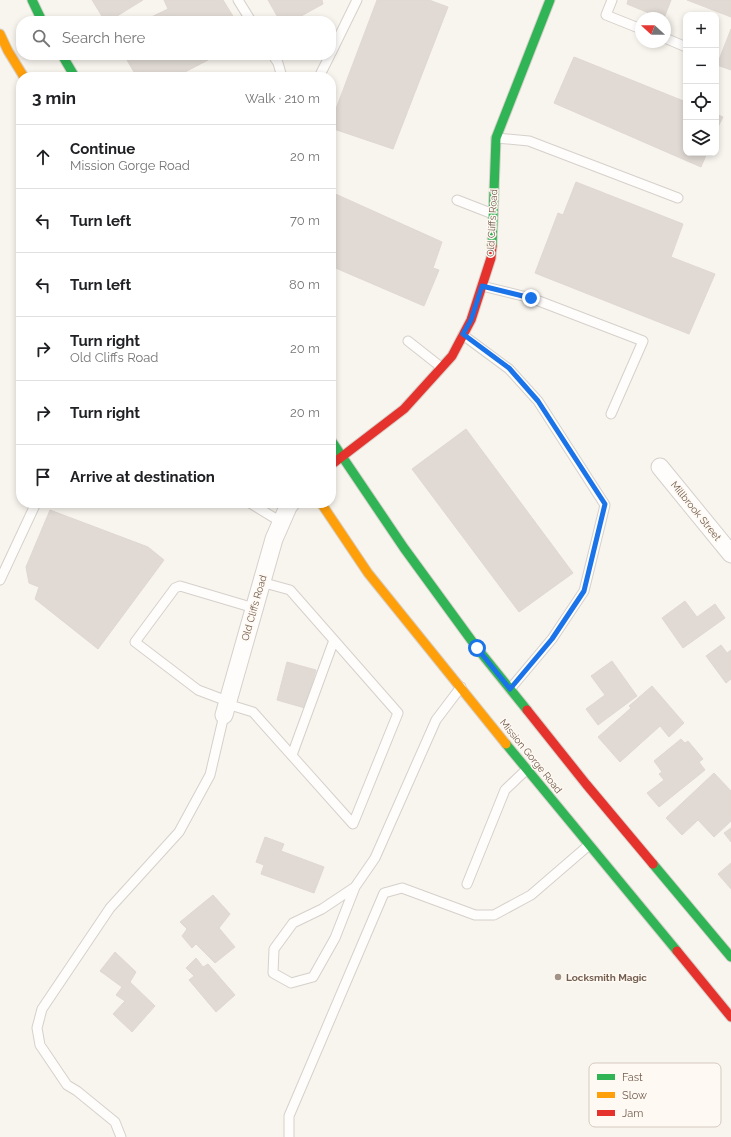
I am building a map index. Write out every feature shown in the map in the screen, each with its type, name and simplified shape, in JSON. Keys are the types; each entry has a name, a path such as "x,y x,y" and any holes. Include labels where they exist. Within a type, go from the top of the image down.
{"main road":[{"path":"32,0 40,16"},
{"name":"Old Cliffs Road","path":"336,461 404,409 452,356 471,320 491,258 496,138 550,0"},
{"path":"0,34 21,72"},
{"path":"65,60 73,72"},
{"path":"336,447 404,548 477,648 586,784 730,955"},
{"name":"Mission Gorge Road","path":"324,508 368,573 731,1017"}],"street":[{"name":"Millbrook Street","path":"660,467 729,549"},
{"name":"Old Cliffs Road","path":"226,707 274,539 287,508"}],"lane":[{"path":"238,0 249,16"},
{"path":"336,42 357,0"},
{"path":"612,0 606,15 635,27"},
{"path":"671,41 683,46"},
{"path":"276,60 281,72"},
{"path":"321,72 327,60"},
{"path":"496,138 529,141 678,198"},
{"path":"457,200 493,214"},
{"path":"482,286 531,298 643,341 611,414"},
{"path":"463,334 509,368 538,401 605,504 584,591 552,639 510,689"},
{"path":"408,341 442,368"},
{"path":"0,580 34,508"},
{"path":"258,508 281,522"},
{"path":"254,608 180,586 175,588 135,642 198,690 226,707 253,712 353,824 398,713 290,590 261,582"},
{"path":"292,755 334,640"},
{"path":"355,887 322,909 293,923 274,949 272,973 291,983 313,977 335,938 355,887 375,858 436,720 461,687"},
{"path":"121,1137 115,1122 68,1085 40,1045 37,1028 42,1009 110,908 179,832 210,775 226,707"},
{"path":"467,884 505,790 527,769"},
{"path":"289,1137 289,1116 384,893 402,888 475,915 494,915 531,895 589,845"}],"building":[{"path":"92,0 143,0 117,16 102,16"},
{"path":"164,0 223,0 233,16 153,16 168,9"},
{"path":"268,0 322,0 323,4 301,16 277,16"},
{"path":"377,0 429,0 448,7 393,149 336,130 336,109"},
{"path":"628,0 671,0 666,12 646,12 627,4"},
{"path":"687,0 731,0 731,17 719,12"},
{"path":"731,29 731,70 719,66 719,60"},
{"path":"574,57 683,101 683,156 706,156 701,167 554,103"},
{"path":"127,60 208,60 185,72 134,72"},
{"path":"719,115 723,117 719,125"},
{"path":"576,182 683,224 671,257 715,274 689,334 535,273 558,213 563,215"},
{"path":"336,194 442,242 433,268 439,270 424,306 336,268"},
{"path":"466,429 573,573 519,612 412,469"},
{"path":"50,510 148,547 164,560 98,649 35,599 39,587 29,583 26,567"},
{"path":"685,601 697,617 715,604 725,618 683,648 662,618"},
{"path":"721,645 727,653 731,650 731,679 726,683 706,656"},
{"path":"612,661 637,696 598,725 586,709 605,695 591,676"},
{"path":"287,662 316,670 305,708 277,700"},
{"path":"652,686 684,723 669,737 660,726 620,762 598,737 631,708 629,706"},
{"path":"681,739 685,743 688,741 703,759 699,762 705,770 659,807 647,793 664,780 659,774 662,772 654,761"},
{"path":"714,773 731,791 731,821 714,837 698,820 682,835 666,818"},
{"path":"731,828 731,842 724,833"},
{"path":"265,837 284,844 281,851 324,867 314,893 261,874 264,865 256,862"},
{"path":"731,863 731,889 718,874"},
{"path":"213,895 230,914 219,928 235,947 215,963 196,944 192,948 182,936 187,929 180,922"},
{"path":"115,952 136,972 130,982 155,1006 132,1032 113,1014 125,1001 116,995 122,987 100,971"},
{"path":"196,958 203,967 208,964 235,995 216,1012 189,980 194,976 186,968"}],"traffic: fast":[{"path":"32,0 40,16"},
{"path":"492,246 496,138 550,0"},
{"path":"65,60 72,72"},
{"path":"336,447 404,548 477,648 527,710"},
{"path":"506,744 677,951"},
{"path":"653,864 731,957"}],"traffic: slow":[{"path":"0,34 21,72"},
{"path":"324,508 368,573 506,744"}],"traffic: jam":[{"path":"336,461 404,409 452,356 471,320 491,258 492,246"},
{"path":"527,710 653,864"},
{"path":"677,951 731,1017"}],"place":[{"name":"Locksmith Magic","path":"558,977"}],"route":[{"path":"477,648 510,689 552,639 584,591 605,504 538,401 509,368 463,334 471,320 482,286 531,298"}]}
